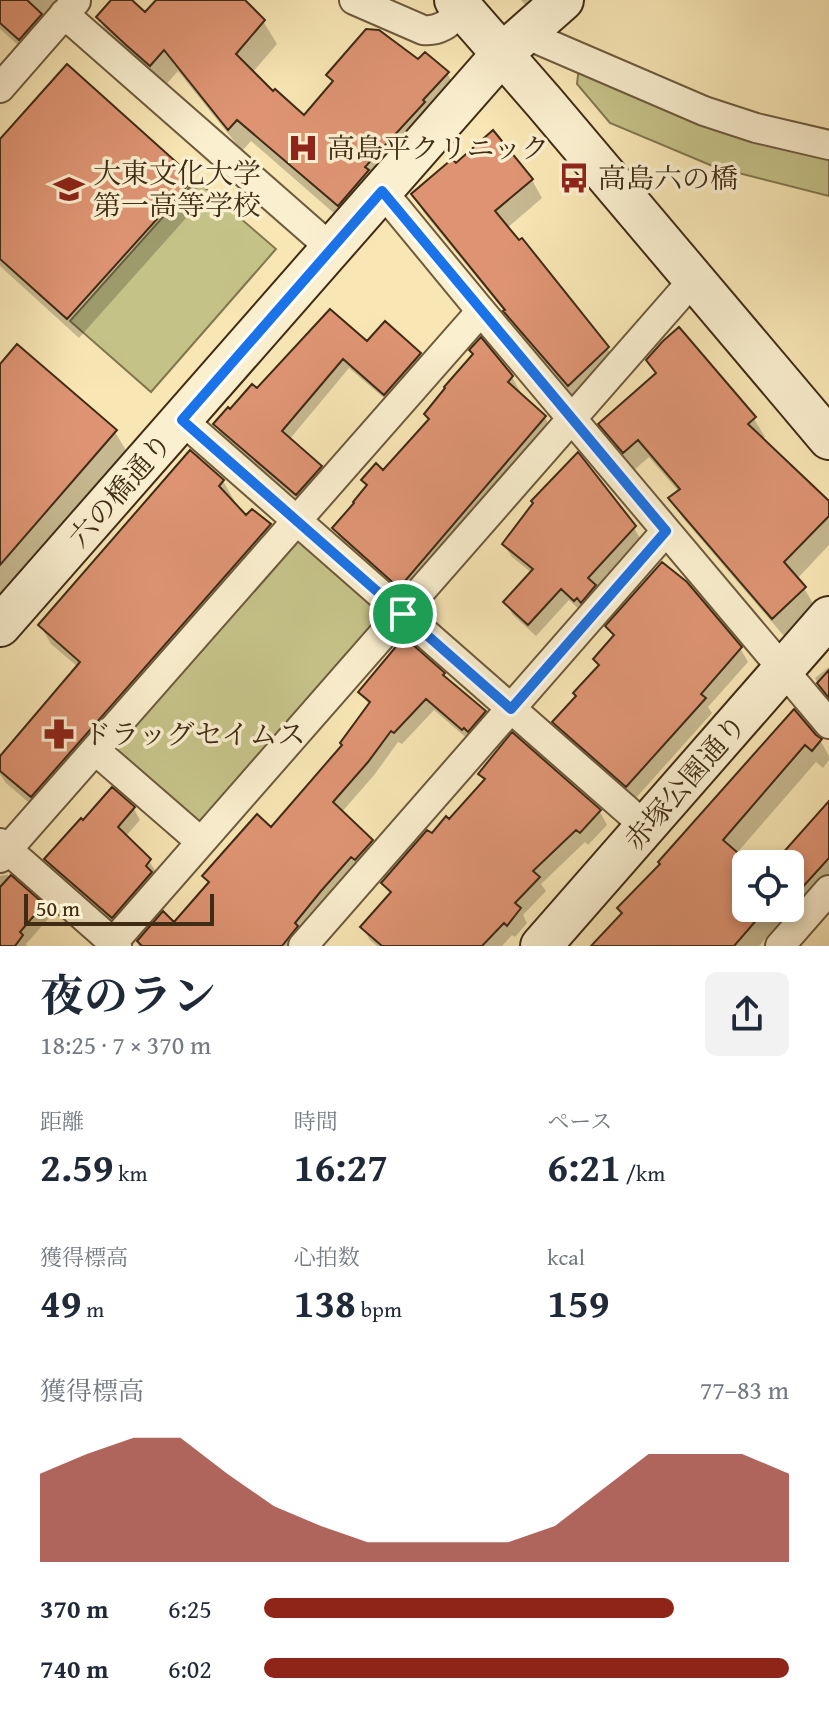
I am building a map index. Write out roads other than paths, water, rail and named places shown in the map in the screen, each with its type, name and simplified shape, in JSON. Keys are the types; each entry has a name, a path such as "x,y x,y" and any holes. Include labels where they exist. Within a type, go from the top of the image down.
{"street":[{"path":"354,0 423,30 434,31 444,27 459,5 513,44 717,116 829,145"},
{"name":"六の橋通り","path":"0,626 513,44 563,0"},
{"path":"0,88 70,7 332,249"},
{"path":"513,44 694,279 829,439"},
{"path":"382,191 829,724"},
{"path":"481,311 95,750 3,850 114,945 694,279"},
{"path":"182,420 645,826"},
{"path":"303,946 666,531"},
{"name":"赤塚公園通り","path":"541,946 829,617"},
{"path":"95,750 201,842"},
{"path":"780,946 829,890"}],"place":[{"name":"高島平クリニック","path":"303,148"},
{"name":"高島六の橋","path":"574,178"},
{"name":"大東文化大学 第一高等学校","path":"69,189"},
{"name":"ドラッグセイムス","path":"59,734"}]}
